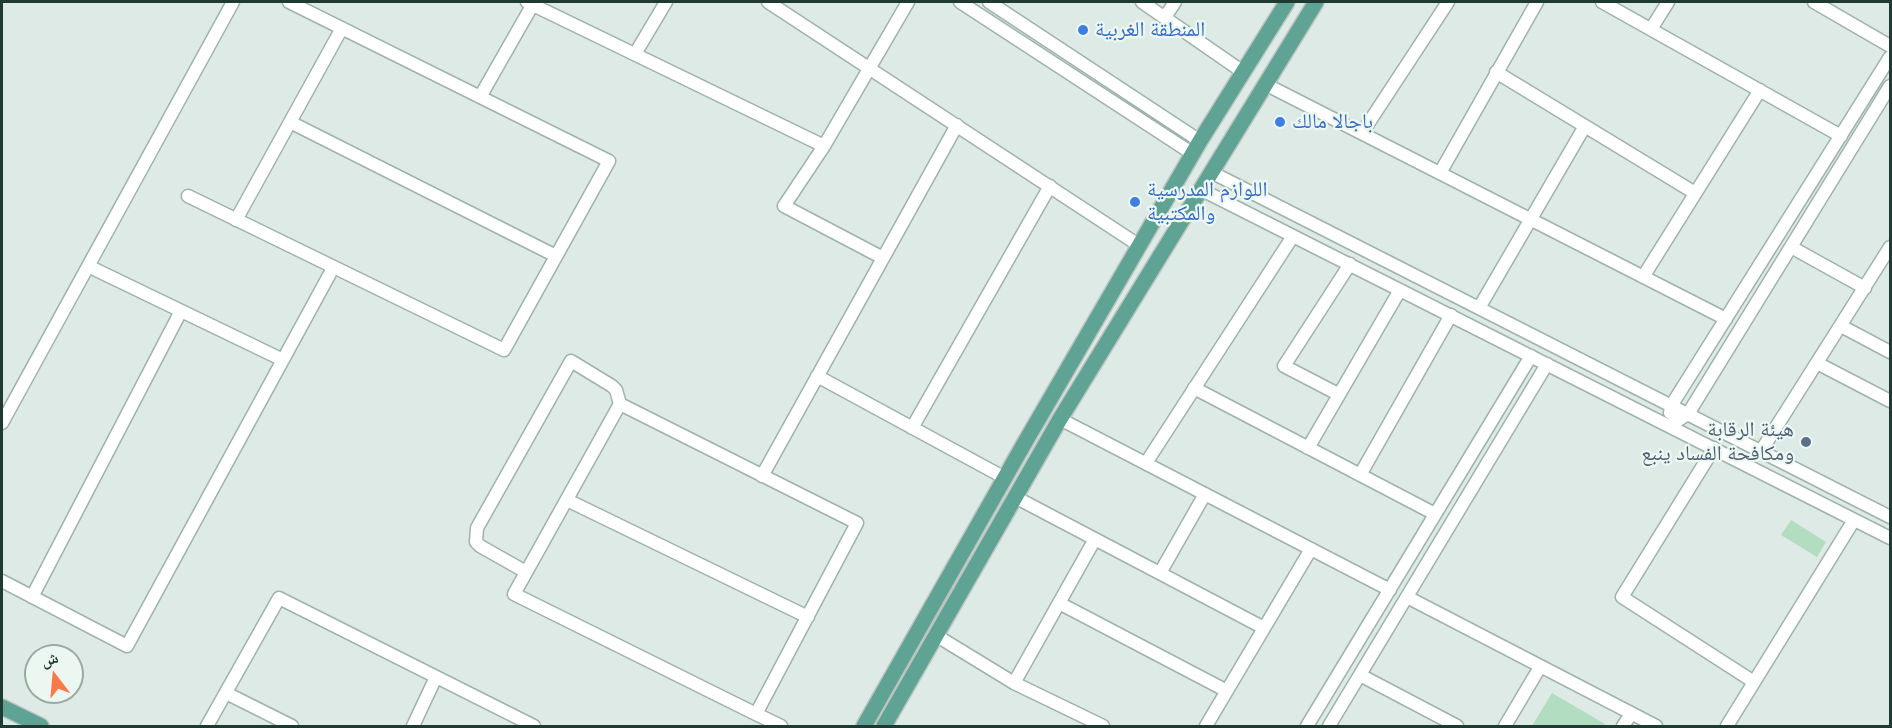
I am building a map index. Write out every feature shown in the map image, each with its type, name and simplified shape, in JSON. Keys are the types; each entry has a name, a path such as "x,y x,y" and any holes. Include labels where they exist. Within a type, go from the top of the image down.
{"main road":[{"path":"864,726 1196,148 1287,2"},
{"path":"884,726 938,636 1060,418 1316,2"},
{"path":"2,707 41,726"}],"street":[{"path":"2,423 233,2"},
{"path":"188,196 504,350 609,161 289,2"},
{"path":"554,14 561,2"},
{"path":"635,54 666,2"},
{"path":"768,2 1140,246"},
{"path":"883,258 784,206 824,146 908,2"},
{"path":"960,2 1196,148"},
{"path":"989,2 1196,148"},
{"path":"1142,2 1243,72"},
{"path":"1165,17 1175,2"},
{"path":"1362,133 1448,2"},
{"path":"1440,173 1537,2"},
{"path":"1602,2 1841,136"},
{"path":"1651,29 1668,2"},
{"path":"1814,2 1890,46"},
{"path":"480,97 530,3 824,146"},
{"path":"236,220 342,28"},
{"path":"1669,426 1671,406 1890,57"},
{"path":"1496,72 1695,193"},
{"path":"1265,84 1726,319"},
{"path":"1669,426 1688,414 1890,86"},
{"path":"1643,277 1760,90"},
{"path":"290,122 556,256"},
{"path":"762,476 957,125"},
{"path":"1479,308 1584,126"},
{"path":"1211,172 1890,517"},
{"path":"912,428 1050,186"},
{"path":"1200,189 1890,538"},
{"path":"1146,463 1293,236"},
{"path":"1791,247 1865,288"},
{"path":"1761,451 1889,253"},
{"path":"1338,394 1284,366 1350,264"},
{"path":"88,266 283,360"},
{"path":"2,581 127,646 333,268"},
{"path":"1308,448 1400,290"},
{"path":"32,597 181,311"},
{"path":"1360,475 1451,315"},
{"path":"1841,326 1890,352"},
{"path":"1307,726 1531,356"},
{"path":"526,572 480,546 476,542 477,528 571,360 612,386 616,390 620,404 514,594 759,720 781,726"},
{"path":"1817,363 1890,401"},
{"path":"1319,706 1332,722 1547,364"},
{"path":"818,376 1005,478"},
{"path":"1194,388 1435,514"},
{"path":"620,404 857,523 808,617 759,720"},
{"path":"1060,418 1390,590"},
{"path":"1714,448 1622,597 1754,682"},
{"path":"1160,573 1205,494"},
{"path":"1016,497 1264,628"},
{"path":"567,500 808,617"},
{"path":"1727,726 1854,520"},
{"path":"1014,683 1095,539"},
{"path":"1206,726 1311,549"},
{"path":"1407,597 1656,726"},
{"path":"207,726 279,598 534,726"},
{"path":"1059,603 1227,691"},
{"path":"938,636 1014,683 1103,726"},
{"path":"1505,726 1540,667"},
{"path":"1360,675 1457,726"},
{"path":"413,726 436,677"},
{"path":"226,693 292,726"},
{"path":"1623,726 1631,714"}],"green space":[{"path":"1791,520 1826,542 1817,557 1781,535"},
{"path":"1552,693 1605,724 1603,726 1532,726"}],"place":[{"name":"المنطقة الغربية","path":"1083,30"},
{"name":"باجالا مالك","path":"1280,122"},
{"name":"اللوازم المدرسية والمكتبية","path":"1135,202"},
{"name":"هيئة الرقابة ومكافحة الفساد ينبع","path":"1806,442"}]}
